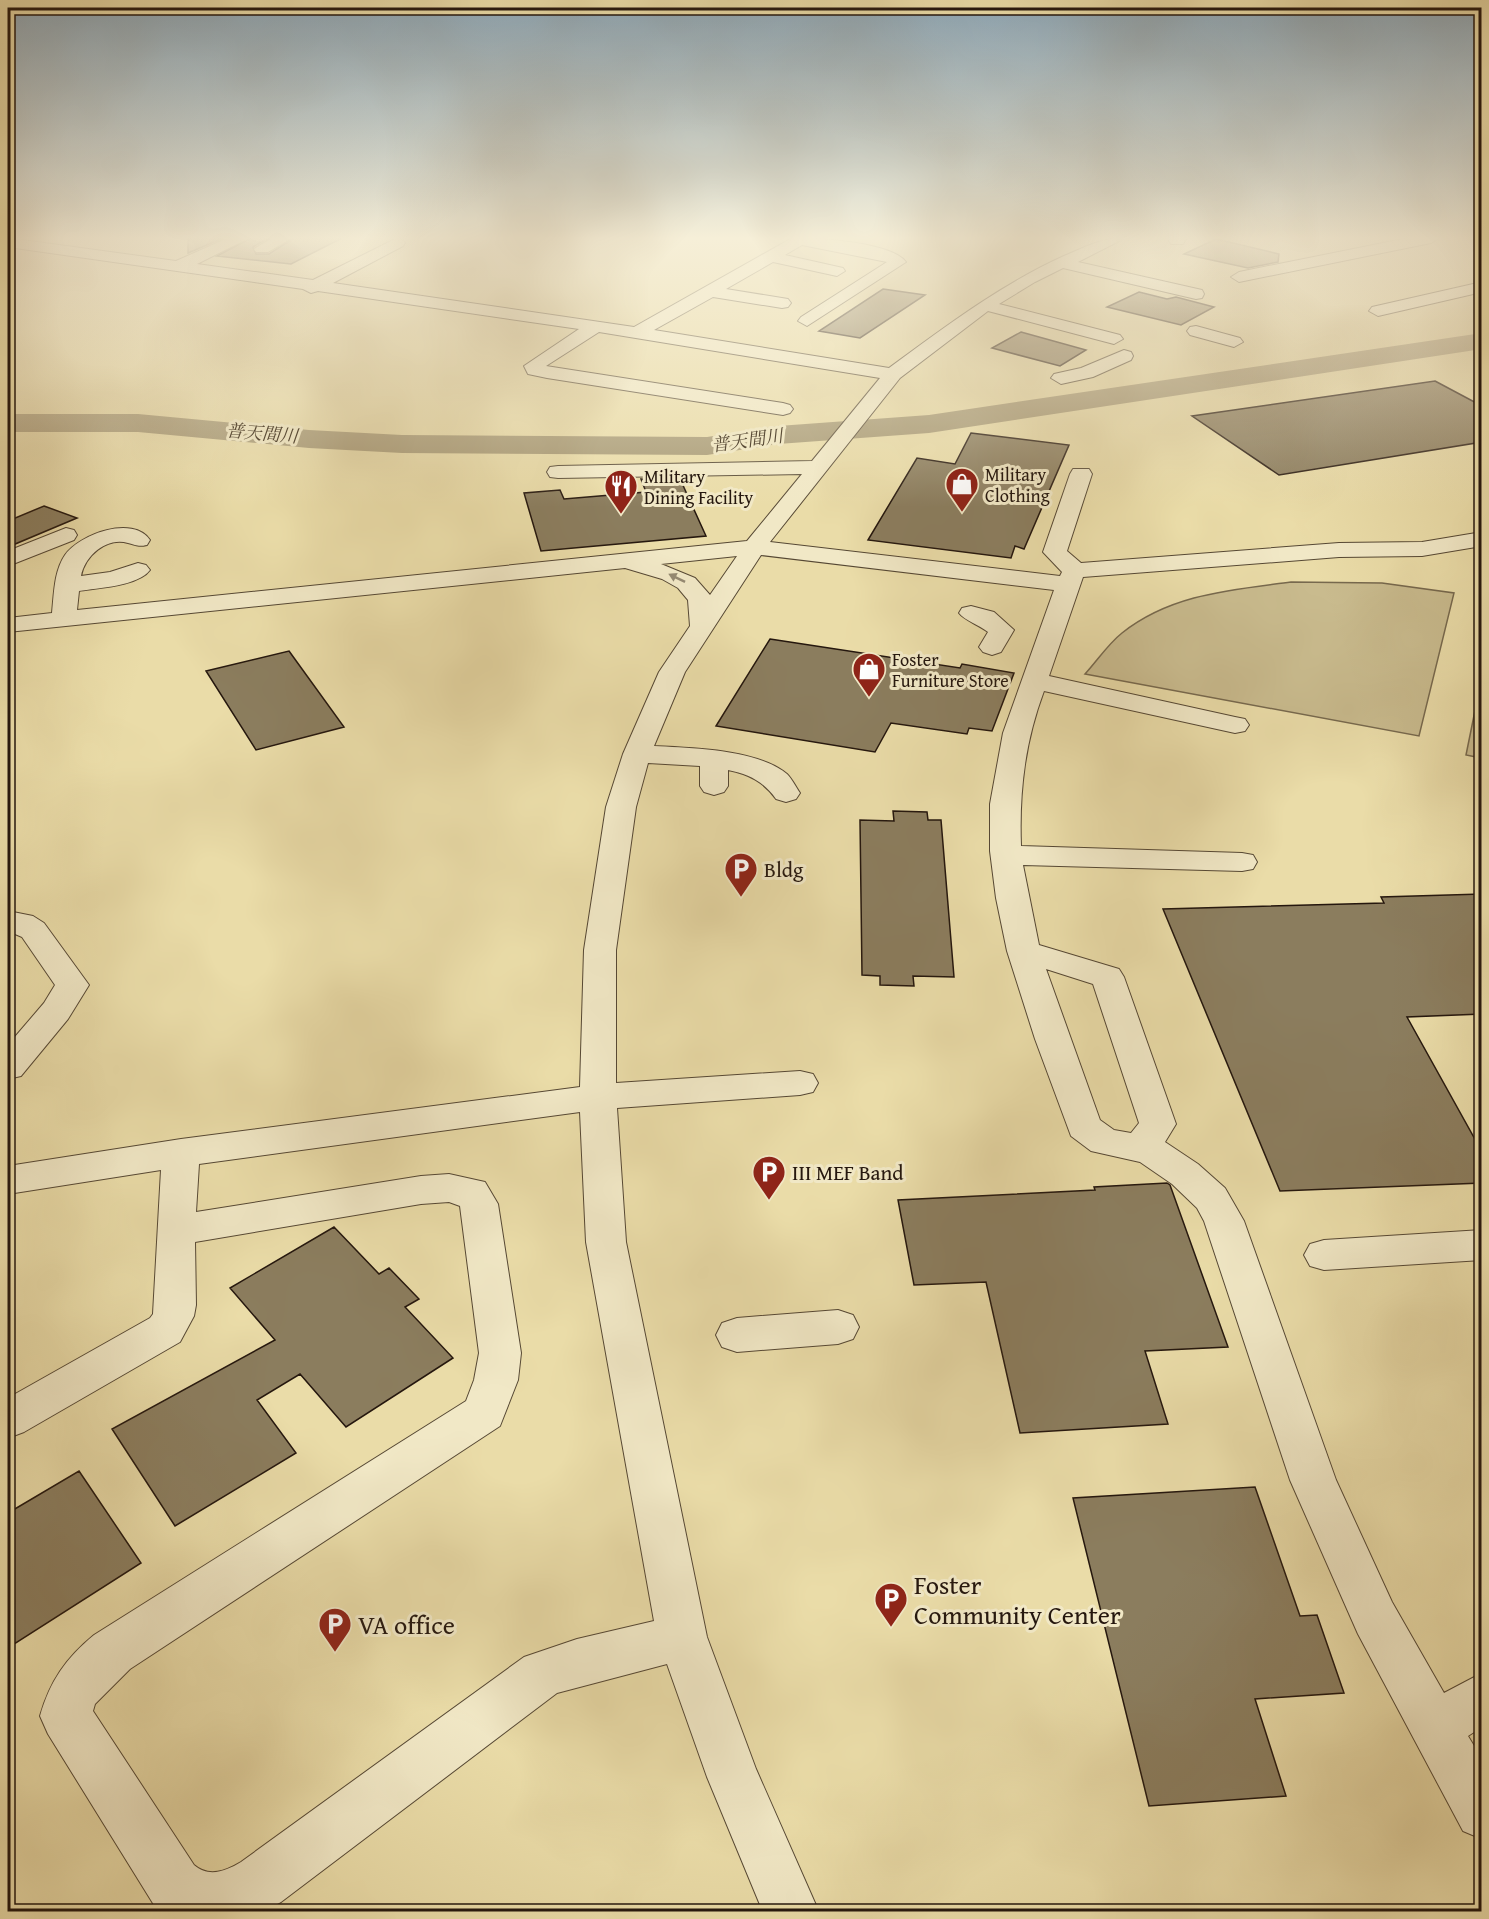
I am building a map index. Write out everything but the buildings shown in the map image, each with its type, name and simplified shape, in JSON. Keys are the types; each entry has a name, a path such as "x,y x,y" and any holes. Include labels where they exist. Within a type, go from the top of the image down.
{"lane":[{"path":"594,328 533,366 535,369 783,409"},
{"path":"607,328 893,374"},
{"path":"638,332 646,328"},
{"path":"791,1911 733,1778 682,1637 606,1242 598,1097 600,950 621,807 637,754 672,672 754,547 854,420 893,374 954,328"},
{"path":"1071,328 1114,339"},
{"path":"1196,331 1234,342"},
{"path":"930,345 957,351"},
{"path":"1061,378 1080,375 1124,356"},
{"path":"558,472 722,474 818,467"},
{"path":"1081,474 1054,552 1070,578 1062,606 1034,662 1010,759 1004,810 1006,855 1023,951 1084,1128 1104,1142 1150,1150 1185,1174 1211,1198 1224,1221 1313,1480 1376,1618 1482,1812"},
{"path":"8,558 66,535"},
{"path":"64,619 70,564 77,554 100,539 133,535 139,540"},
{"path":"8,625 754,547 858,560 1070,578 1339,550 1422,549 1482,538"},
{"path":"728,586 766,571 800,562 858,560"},
{"path":"612,561 653,569 689,584 700,598 702,626"},
{"path":"67,585 114,579 138,570"},
{"path":"971,613 985,617 1001,630 992,647"},
{"path":"1034,662 1099,697 1235,725"},
{"path":"637,754 714,773 765,771 783,784 786,793"},
{"path":"1006,855 1242,862"},
{"path":"8,921 22,923 33,930 72,986 56,1011 8,1067"},
{"path":"1023,951 1107,977 1158,1124 1141,1148"},
{"path":"8,1180 181,1153 598,1097 800,1083"},
{"path":"8,1419 165,1330 173,1316 175,1305 175,1230 181,1153"},
{"path":"175,1230 421,1190 448,1188 471,1192 478,1204 500,1353 494,1389 484,1413 112,1652 84,1676 70,1695 66,1716 174,1885 192,1899 228,1900 261,1882 542,1674 682,1637"},
{"path":"1324,1256 1482,1245"},
{"path":"737,1335 838,1327"},
{"path":"1437,1727 1482,1697"}],"shaded area":[{"path":"1291,582 1382,583 1454,593 1419,736 1085,674 1122,633 1161,610 1181,602 1224,591"},
{"path":"1481,681 1481,758 1466,755"}],"waterway":[{"name":"普天間川","path":"8,423 138,423 309,439 402,444 707,446 778,435 929,424 1482,341"}],"place":[{"name":"Military Clothing","path":"962,513"},
{"name":"Military Dining Facility","path":"621,515"},
{"name":"Foster Furniture Store","path":"869,698"},
{"name":"Bldg","path":"741,898"},
{"name":"III MEF Band","path":"769,1201"},
{"name":"Foster Community Center","path":"891,1628"},
{"name":"VA office","path":"335,1653"}]}
